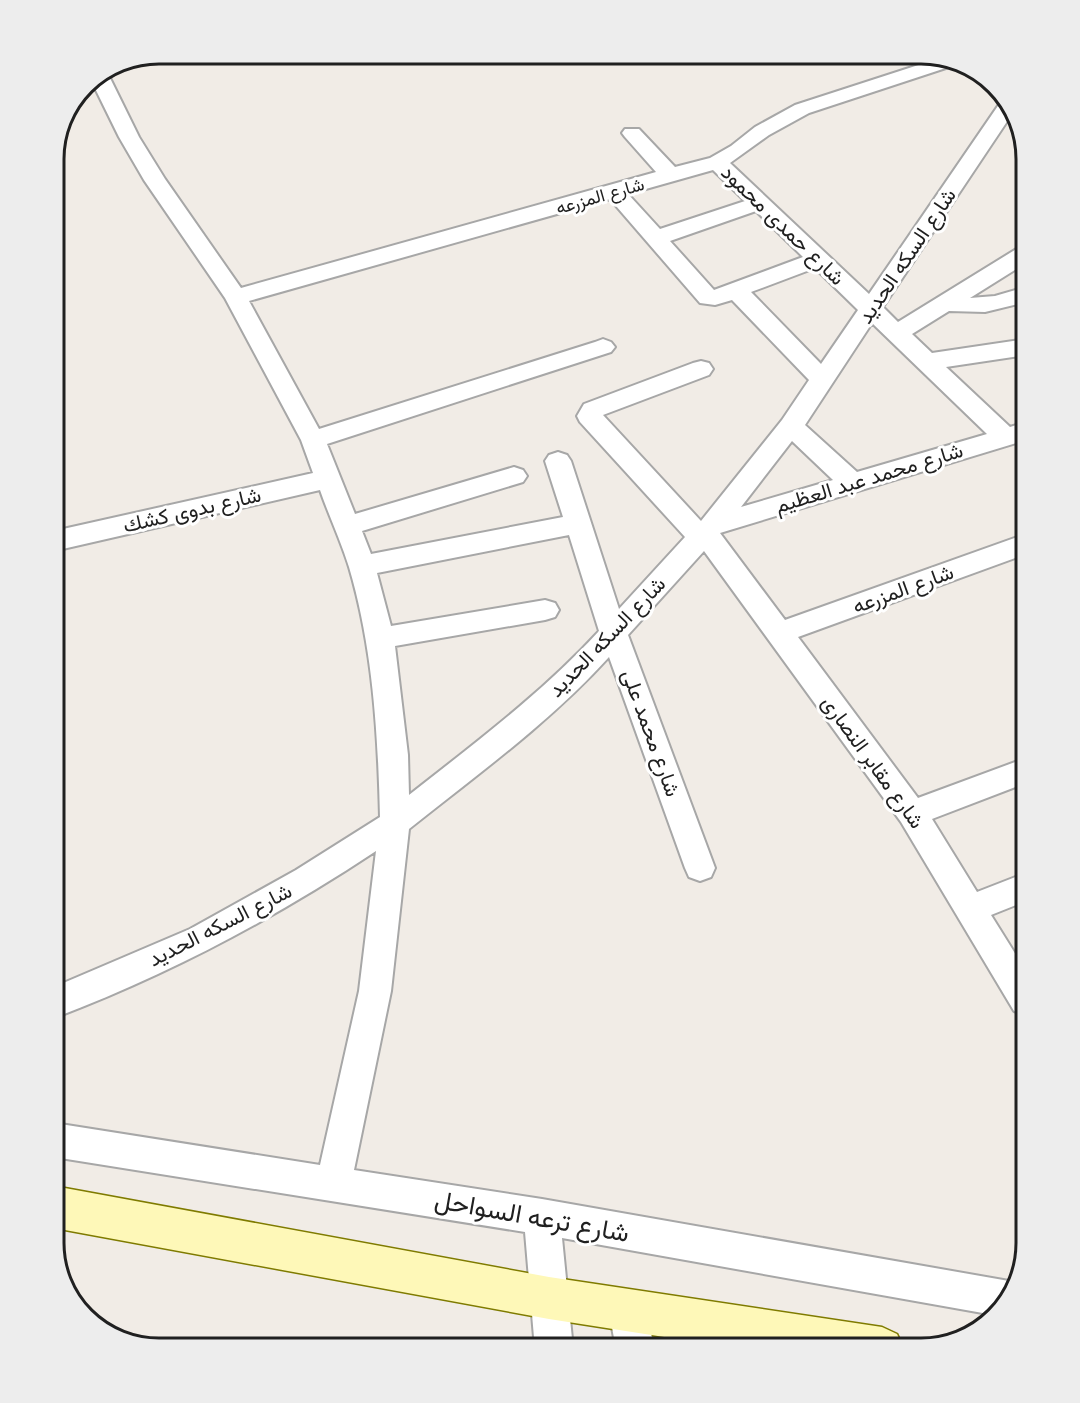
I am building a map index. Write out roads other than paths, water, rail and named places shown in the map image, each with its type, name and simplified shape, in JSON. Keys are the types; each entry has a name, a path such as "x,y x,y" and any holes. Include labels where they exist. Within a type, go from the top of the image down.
{"main road":[{"path":"64,1209 549,1298 631,1330 742,1338"}],"street":[{"name":"شارع المزرعه","path":"236,297 717,162 738,150 762,131 802,110 934,66"},
{"path":"104,83 129,137 155,180 236,297 313,440 362,566 380,638 393,755 395,823 375,991 334,1183"},
{"name":"شارع السكه الحديد","path":"64,999 201,939 307,880 395,823 526,719 581,669 706,532 790,426 872,309 1003,113"},
{"path":"633,133 671,176"},
{"name":"شارع حمدى محمود","path":"717,162 927,362 1016,434"},
{"path":"615,192 705,297 714,298 819,259"},
{"path":"656,238 760,203"},
{"path":"897,333 1016,259"},
{"path":"736,290 823,380"},
{"path":"943,303 965,307 987,306 1016,297"},
{"path":"313,440 603,347"},
{"path":"927,362 1016,349"},
{"name":"شارع مقابر النصارى","path":"701,369 593,410 589,416 706,532 912,813 1016,984"},
{"path":"790,426 853,483"},
{"name":"شارع محمد عبد العظيم","path":"706,532 853,483 1016,434"},
{"name":"شارع محمد على","path":"558,461 614,634 700,868"},
{"path":"348,526 514,476"},
{"name":"شارع بدوى كشك","path":"65,539 329,479"},
{"path":"362,566 578,524"},
{"name":"شارع المزرعه","path":"779,633 1016,548"},
{"path":"380,638 545,610"},
{"path":"912,813 1016,774"},
{"path":"970,909 1016,891"},
{"name":"شارع ترعه السواحل","path":"64,1142 542,1217 998,1297"},
{"path":"542,1217 553,1338"}]}
